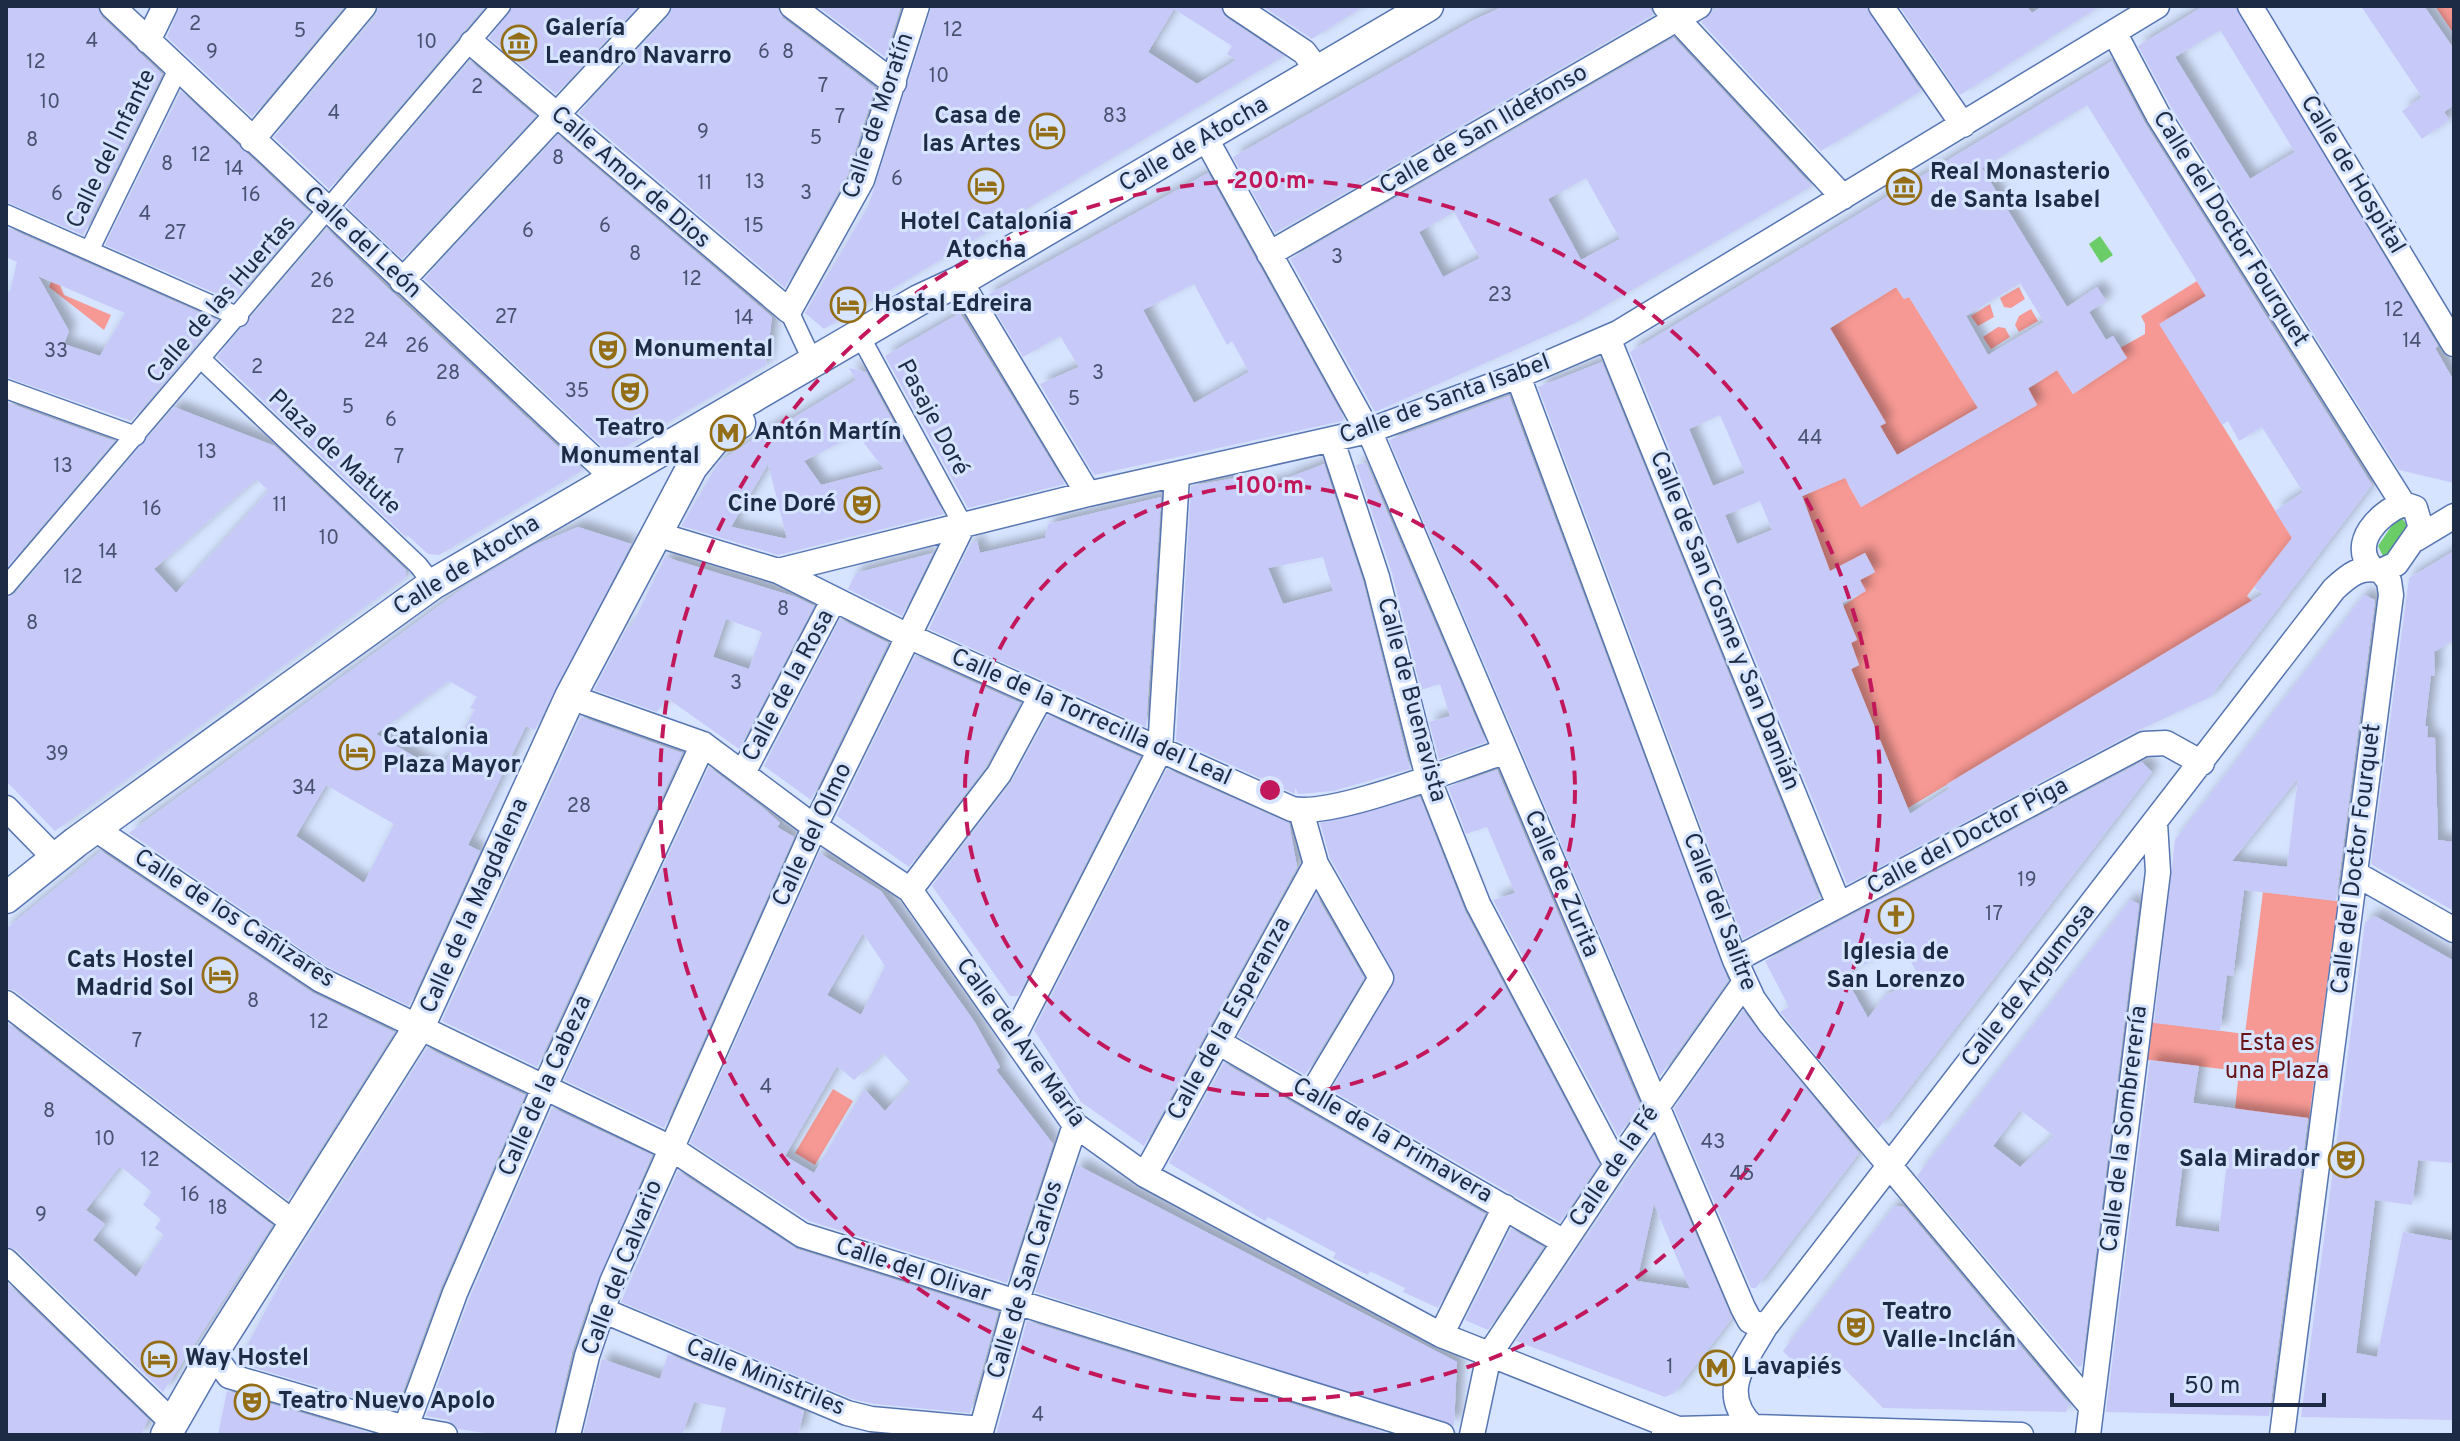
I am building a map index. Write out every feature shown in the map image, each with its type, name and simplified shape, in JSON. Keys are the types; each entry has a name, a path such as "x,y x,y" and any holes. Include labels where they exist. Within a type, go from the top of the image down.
{"street":[{"name":"Calle del León","path":"112,6 600,465 611,479"},
{"path":"148,41 165,6"},
{"path":"252,140 364,6"},
{"name":"Calle de las Huertas","path":"6,586 329,212 501,6"},
{"path":"402,281 658,6"},
{"path":"792,6 894,83"},
{"name":"Calle de Moratín","path":"791,310 862,180 917,6"},
{"path":"1235,6 1301,50 1319,72"},
{"name":"Calle de Atocha","path":"709,445 863,341 960,281 1428,6"},
{"name":"Calle de San Ildefonso","path":"1269,254 1671,13 1699,6"},
{"path":"1881,6 1963,125"},
{"name":"Calle de Santa Isabel","path":"778,571 1088,494 1332,441 1368,431 1518,376 1608,338 2157,6"},
{"name":"Calle de Hospital","path":"2250,6 2454,344"},
{"path":"1671,13 1843,197"},
{"name":"Calle del Doctor Fourquet","path":"2114,32 2158,115 2409,506"},
{"name":"Calle Amor de Dios","path":"472,43 791,310 813,362"},
{"name":"Calle del Infante","path":"90,249 178,69"},
{"name":"Calle de Zurita","path":"1206,139 1368,431 1743,1308 1750,1321 1765,1327"},
{"path":"6,214 239,317"},
{"path":"960,281 1088,494"},
{"name":"Calle de San Cosme y San Damián","path":"1608,338 1839,905"},
{"name":"Calle de Atocha","path":"6,898 94,828 433,584 813,362 863,341"},
{"name":"Pasaje Doré","path":"863,341 963,525"},
{"name":"Plaza de Matute","path":"201,359 418,565 433,584"},
{"name":"Calle del Salitre","path":"1518,376 1740,971 1770,1023 2089,1404"},
{"path":"6,389 136,436"},
{"name":"Calle de Buenavista","path":"1332,441 1377,577 1428,778 1478,904 1616,1165"},
{"name":"Calle de la Magdalena","path":"169,1429 213,1353 420,1025 570,697 692,467 709,445"},
{"path":"1014,1036 1160,750 1177,476"},
{"path":"2409,506 2421,517 2421,528 2416,539 2396,564 2376,569 2364,559 2366,538 2382,515 2409,506 2444,508 2454,504"},
{"path":"2416,539 2454,516"},
{"name":"Calle del Olmo","path":"671,1148 815,826 906,635 963,525"},
{"path":"656,534 778,571"},
{"name":"Calle del Doctor Fourquet","path":"2282,1435 2391,595 2389,581 2376,569"},
{"name":"Calle de Argumosa","path":"1753,1427 1739,1409 1734,1391 1744,1363 1765,1327 2334,589 2348,576 2376,569"},
{"name":"Calle de la Torrecilla del Leal","path":"778,571 906,635 1301,811"},
{"name":"Calle de la Rosa","path":"744,771 833,601"},
{"path":"910,890 999,774 1041,696"},
{"name":"Calle del Ave María","path":"570,697 703,744 744,771 815,826 910,890 1075,1125 1145,1175 1441,1335 1671,1433"},
{"name":"Calle del Doctor Piga","path":"1740,971 1839,905 2144,744 2166,743 2202,763"},
{"name":"Calle de la Cabeza","path":"404,1432 455,1293 545,1086 703,744"},
{"path":"1311,1095 1381,978 1316,864 1301,811 1417,784 1504,752"},
{"path":"6,808 55,858"},
{"name":"Calle de la Sombrerería","path":"2088,1435 2089,1404 2158,872 2155,823"},
{"name":"Calle de los Cañizares","path":"94,828 321,980 420,1025"},
{"name":"Calle de la Esperanza","path":"1145,1175 1316,864"},
{"path":"2356,874 2454,930"},
{"name":"Calle de la Fé","path":"1489,1355 1656,1107 1740,971"},
{"path":"6,1003 295,1224"},
{"name":"Calle del Olivar","path":"420,1025 671,1148 802,1235 1442,1435"},
{"name":"Calle de la Primavera","path":"1218,1042 1564,1242"},
{"name":"Calle de San Carlos","path":"981,1432 1016,1303 1075,1125"},
{"name":"Calle del Calvario","path":"568,1435 602,1310 671,1148"},
{"path":"1441,1335 1505,1207"},
{"path":"6,1261 169,1429"},
{"name":"Calle Ministriles","path":"602,1310 847,1413 869,1427 981,1432"},
{"path":"213,1353 229,1376 404,1432 445,1435"},
{"path":"1472,1435 1489,1355"},
{"path":"1671,1433 1753,1427 2021,1435"}],"green space":[{"path":"2435,6 2454,6 2454,34"},
{"path":"2197,281 2206,296 2160,324 2292,538 2247,596 2252,601 1908,808 1851,669 1859,665 1851,643 1857,639 1843,606 1865,591 1860,580 1875,572 1865,553 1829,572 1803,498 1796,499 1853,474 1848,484 1861,507 2037,405 2028,389 2057,370 2073,394 2127,358 2120,348 2145,334 2141,316"},
{"path":"51,282 60,285 64,295 111,315 104,330 49,287"},
{"path":"1896,287 1904,299 1909,297 1978,408 1897,455 1880,426 1885,423 1824,332"},
{"path":"2019,287 2025,299 2011,308 2004,307 2000,298"},
{"path":"1990,304 1994,317 1978,326 1971,316"},
{"path":"2031,309 2038,321 2019,332 2015,325 2019,316"},
{"path":"1998,327 2005,328 2010,337 1991,349 1983,337"},
{"name":"Esta es una Plaza","path":"2263,892 2338,901 2309,1119 2235,1109 2239,1071 2147,1060 2152,1022 2245,1034"},
{"path":"833,1089 853,1101 815,1165 795,1153"}],"shaded area":[{"path":"2100,236 2113,255 2101,263 2089,244"},
{"path":"2402,518 2408,527 2390,554 2383,556 2378,546 2395,521"}],"building":[{"path":"6,6 97,6 102,17 162,74 83,235 6,202"},
{"path":"180,6 344,6 252,117 167,37"},
{"path":"379,6 485,6 329,189 274,137 376,16"},
{"path":"513,6 638,6 556,94 489,38"},
{"path":"673,6 777,6 783,18 875,88 848,174 785,288 579,113 669,16"},
{"path":"817,6 901,6 885,57"},
{"path":"932,6 1220,6 1227,18 1284,56 824,329 805,313 868,207","holes":["1174,9 1232,46 1227,54 1236,60 1197,84 1148,52"]},
{"path":"1262,6 1364,6 1312,39"},
{"path":"1504,6 1650,6 1653,15 1275,233 1233,157 1472,21"},
{"path":"1719,6 1866,6 1921,91 1821,151 1701,22"},
{"path":"1899,6 2026,6 2032,13 2043,6 2100,6 1960,95"},
{"path":"2204,6 2235,6 2438,346 2435,348 2454,381 2454,483 2399,470 2171,107 2138,46","holes":["2220,30 2295,152 2250,179 2175,57"]},
{"path":"2361,6 2424,6 2454,49 2454,105 2444,112 2449,120 2422,139 2402,111 2422,97"},
{"path":"1674,38 1812,186 1575,323 1375,412 1290,259","holes":["1586,178 1620,239 1581,260 1548,199","1454,212 1480,258 1443,277 1419,232"]},
{"path":"470,61 535,116 402,259 346,206"},
{"path":"2112,61 2145,123 2372,485 2210,697 2137,731 1847,884 1630,352","holes":["2087,105 2206,296 2159,324 2222,425 2228,421 2239,441 2262,427 2303,492 2275,511 2292,538 2254,587 2263,594 1947,784 1949,789 1910,814 1851,669 1859,665 1851,643 1857,640 1842,603 1866,591 1860,580 1875,572 1865,553 1830,571 1802,496 1845,478 1861,507 2037,405 2028,388 2057,370 2073,394 2127,358 2113,336 2106,340 2089,312 2106,301 2097,287 2067,307 1982,168","2020,283 2044,322 1988,355 1966,316","1896,287 1904,299 1909,297 1978,408 1897,455 1880,426 1886,423 1830,328","1720,415 1745,473 1713,486 1689,429","1760,501 1772,530 1737,544 1725,515"]},
{"path":"181,91 309,212 233,301 105,245"},
{"path":"558,135 772,317 766,365 611,455 424,279"},
{"path":"1208,173 1344,418 1342,421 1094,475 1040,384 1079,367 1060,336 1023,357 986,296","holes":["1194,284 1227,345 1232,341 1249,372 1194,403 1143,310"]},
{"path":"6,227 217,320 131,421 6,377 6,290 10,292 17,262 6,257","holes":["38,276 125,313 100,356 64,344 69,331"]},
{"path":"327,229 583,470 439,555 428,554 407,535 407,538 217,357"},
{"path":"960,313 1065,484 968,508 885,356"},
{"path":"1602,362 1820,898 1743,939 1538,387"},
{"path":"849,368 866,372 944,514 778,555 681,526 719,462 780,422 782,425 856,380","holes":["857,434 884,469 821,485 804,461","768,464 787,539 731,527"]},
{"path":"1509,396 1728,980 1660,1076 1389,440"},
{"path":"6,402 114,441 6,568"},
{"path":"174,407 275,446 406,570 406,577 55,831 6,781 6,598 15,594","holes":["256,479 269,491 176,593 154,569"]},
{"path":"1366,463 1486,742 1439,759 1429,722 1450,716 1440,684 1421,690 1392,573 1356,465"},
{"path":"1324,464 1363,581 1410,769 1333,791 1298,794 1295,787 1295,794 1176,740 1191,486 1234,478 1239,491","holes":["1323,557 1333,591 1283,604 1268,568"]},
{"path":"1161,497 1146,727 929,629 971,543 977,541 980,553 1045,538 1048,524"},
{"path":"578,527 631,544 535,730 526,726 468,845 480,851 409,1006 328,967 129,833 469,584 535,545","holes":["449,681 477,697 470,708 475,710 446,761 442,759 436,769 376,734","326,785 394,824 364,883 296,836"]},
{"path":"2454,551 2454,640 2434,652 2435,676 2431,675 2425,726 2428,726 2427,737 2435,738 2438,840 2454,842 2454,911 2371,864 2409,578"},
{"path":"933,553 902,616 848,589 856,573"},
{"path":"665,557 796,597 814,606 739,749 667,698 657,712 594,690 628,626 631,627","holes":["726,619 762,632 749,669 713,657"]},
{"path":"2364,595 2375,600 2336,901 2244,890 2233,976 2227,975 2220,1031 2154,1023 2175,840","holes":["2298,778 2287,867 2232,861"]},
{"path":"840,619 888,643 811,800 764,766"},
{"path":"915,656 1020,703 986,766 909,867 837,816"},
{"path":"1048,715 1140,757 1018,996 1010,996 932,886 1011,783"},
{"path":"581,717 682,753 537,1067 442,1021"},
{"path":"2142,762 2152,772 1878,1129 1780,1012 1789,1007 1765,961","holes":["1902,945 1919,977 1885,996 1868,1018 1844,975"]},
{"path":"709,767 762,807 780,823 777,827 794,837 664,1128 564,1080"},
{"path":"1167,769 1289,823 1297,867 1144,1146 1081,1102 1034,1030"},
{"path":"1497,770 1640,1105 1618,1136 1493,900 1515,893 1487,827 1466,834 1448,787"},
{"path":"1420,797 1465,911 1599,1164 1560,1222 1331,1090 1396,977 1330,858 1320,823"},
{"path":"101,851 313,993 394,1032 288,1200 15,991 6,988 6,929"},
{"path":"819,853 881,891 974,1021 1000,1067 996,1070 1053,1144 1007,1283 809,1221 690,1143","holes":["863,933 885,966 861,1015 827,995","883,1053 911,1083 885,1111 864,1089 814,1173 785,1156 837,1066 854,1080"]},
{"path":"1316,895 1364,978 1305,1075 1238,1036"},
{"path":"2130,900 2139,904 2082,1366 2078,1367 1917,1176","holes":["2020,1110 2054,1136 2020,1167 1993,1146"]},
{"path":"2375,916 2454,961 2454,1163 2418,1160 2412,1205 2375,1200 2356,1353 2377,1357 2403,1232 2454,1241 2454,1420 2301,1417 2365,922"},
{"path":"1743,1011 1859,1153 1756,1288 1751,1288 1674,1108"},
{"path":"6,1022 272,1225 163,1392 16,1250 6,1246","holes":["120,1166 152,1192 143,1205 161,1219 155,1228 164,1235 136,1277 93,1240 105,1224 86,1210"]},
{"path":"427,1048 525,1095 441,1287 396,1410 238,1363 286,1272"},
{"path":"2150,1060 2199,1066 2193,1103 2308,1118 2269,1416 2106,1412","holes":["2185,1147 2228,1152 2219,1232 2175,1226"]},
{"path":"1224,1063 1485,1214 1438,1308 1403,1292 1405,1288 1370,1271 1368,1275 1333,1258 1336,1253 1268,1217 1265,1221 1169,1163"},
{"path":"552,1108 652,1155 588,1305 572,1352 553,1435 498,1435 458,1429 448,1420 426,1416 469,1299"},
{"path":"1654,1137 1732,1318 1674,1393 1665,1397 1516,1341","holes":["1654,1204 1690,1289 1637,1281"]},
{"path":"1077,1165 1457,1362 1454,1426 1035,1292"},
{"path":"678,1171 797,1249 998,1312 970,1413 852,1399 621,1302"},
{"path":"1894,1206 1904,1207 2069,1404 2066,1412 1883,1408 1832,1356 1809,1379 1783,1351"},
{"path":"1511,1229 1543,1247 1488,1330 1465,1320"},
{"path":"6,1282 148,1419 141,1435 6,1435"},
{"path":"1027,1321 1392,1435 996,1435"},
{"path":"668,1354 804,1411 798,1435 720,1435 726,1408 694,1402 682,1435 583,1435 602,1359 660,1379"},
{"name":"Teatro Nuevo Apolo","path":"227,1391 376,1435 218,1435"}],"place":[{"name":"Galería Leandro Navarro","path":"519,43"},
{"name":"Casa de las Artes","path":"1047,131"},
{"name":"Hotel Catalonia Atocha","path":"986,186"},
{"name":"Real Monasterio de Santa Isabel","path":"1904,187"},
{"name":"Hostal Edreira","path":"848,305"},
{"name":"Monumental","path":"608,350"},
{"name":"Teatro Monumental","path":"630,392"},
{"name":"Antón Martín","path":"728,433"},
{"name":"Cine Doré","path":"862,505"},
{"name":"Catalonia Plaza Mayor","path":"357,752"},
{"name":"Iglesia de San Lorenzo","path":"1896,916"},
{"name":"Cats Hostel Madrid Sol","path":"220,975"},
{"name":"Sala Mirador","path":"2346,1160"},
{"name":"Teatro Valle-Inclán","path":"1856,1327"},
{"name":"Way Hostel","path":"159,1359"},
{"name":"Lavapiés","path":"1717,1368"},
{"name":"Teatro Nuevo Apolo","path":"252,1402"}]}
